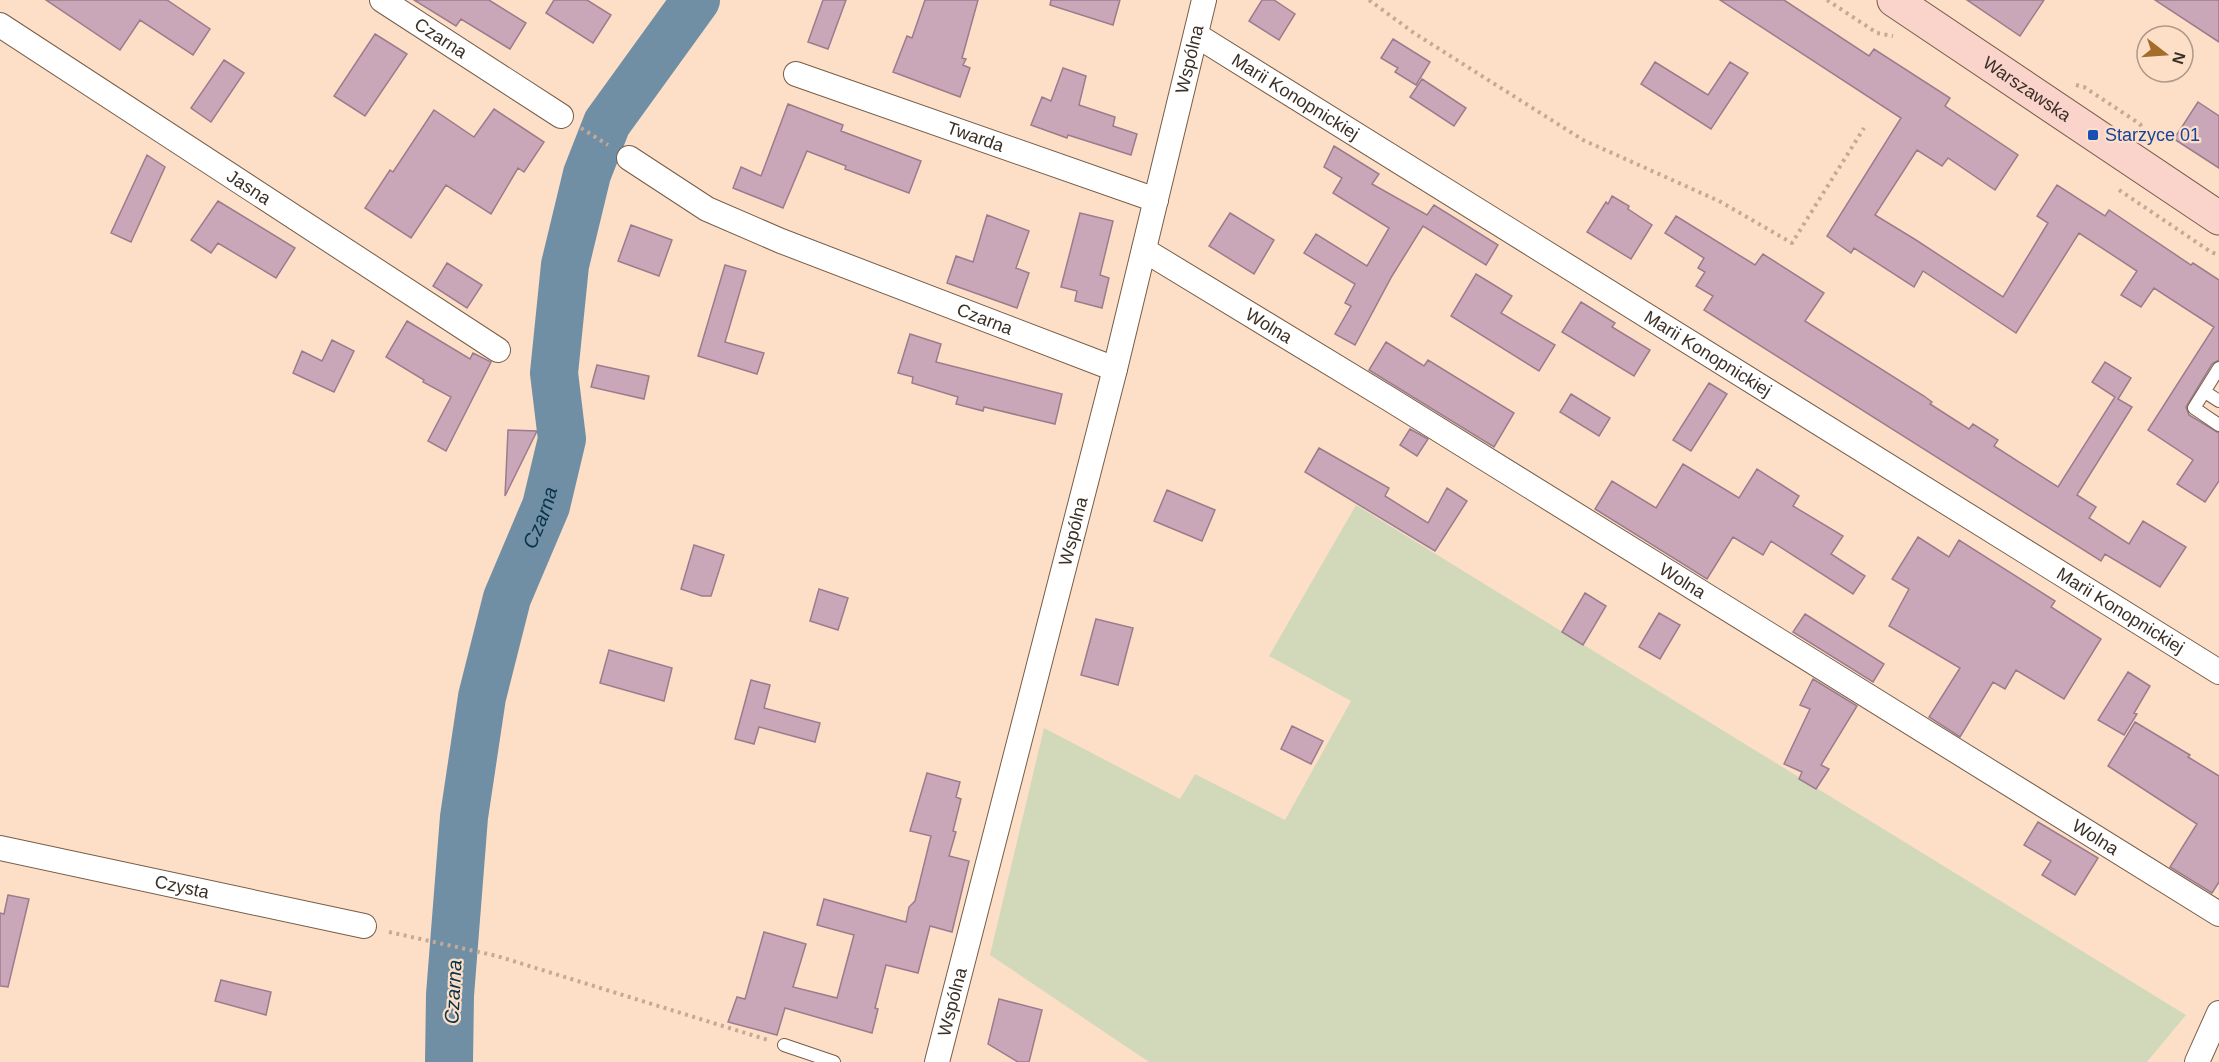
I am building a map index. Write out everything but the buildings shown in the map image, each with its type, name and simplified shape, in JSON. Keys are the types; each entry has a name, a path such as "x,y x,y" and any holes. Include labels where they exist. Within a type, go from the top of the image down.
{"main road":[{"name":"Warszawska","path":"1894,0 2219,218"}],"street":[{"name":"Czarna","path":"382,0 561,116"},
{"name":"Wspólna","path":"937,1062 1115,369 1196,35 1200,1"},
{"name":"Jasna","path":"0,25 498,350"},
{"name":"Marii Konopnickiej","path":"1196,35 2219,672"},
{"name":"Twarda","path":"796,74 1156,200"},
{"name":"Czarna","path":"629,158 707,209 760,232 1115,369"},
{"name":"Wolna","path":"1144,250 1391,400 2219,914"},
{"name":"Czysta","path":"0,848 364,926"},
{"path":"2197,1062 2219,1012"}],"lane":[{"path":"2218,373 2194,408 2219,425"},
{"path":"2205,392 2219,401"},
{"path":"784,1045 834,1062"}],"path":[{"path":"1369,0 1414,33 1583,140 1719,201 1792,243 1864,128"},
{"path":"561,116 629,158"},
{"path":"364,926 497,956 784,1045"}],"green space":[{"path":"1356,505 2186,1015 2147,1062 1149,1062 990,955 1044,728 1180,799 1195,774 1285,820 1351,701 1269,656"}],"waterway":[{"name":"Czarna","path":"449,1062 450,995 464,817 482,697 507,598 546,506 562,439 554,373 565,265 587,174 607,123 696,0"}],"place":[{"name":"Starzyce 01","path":"2093,135"}]}
